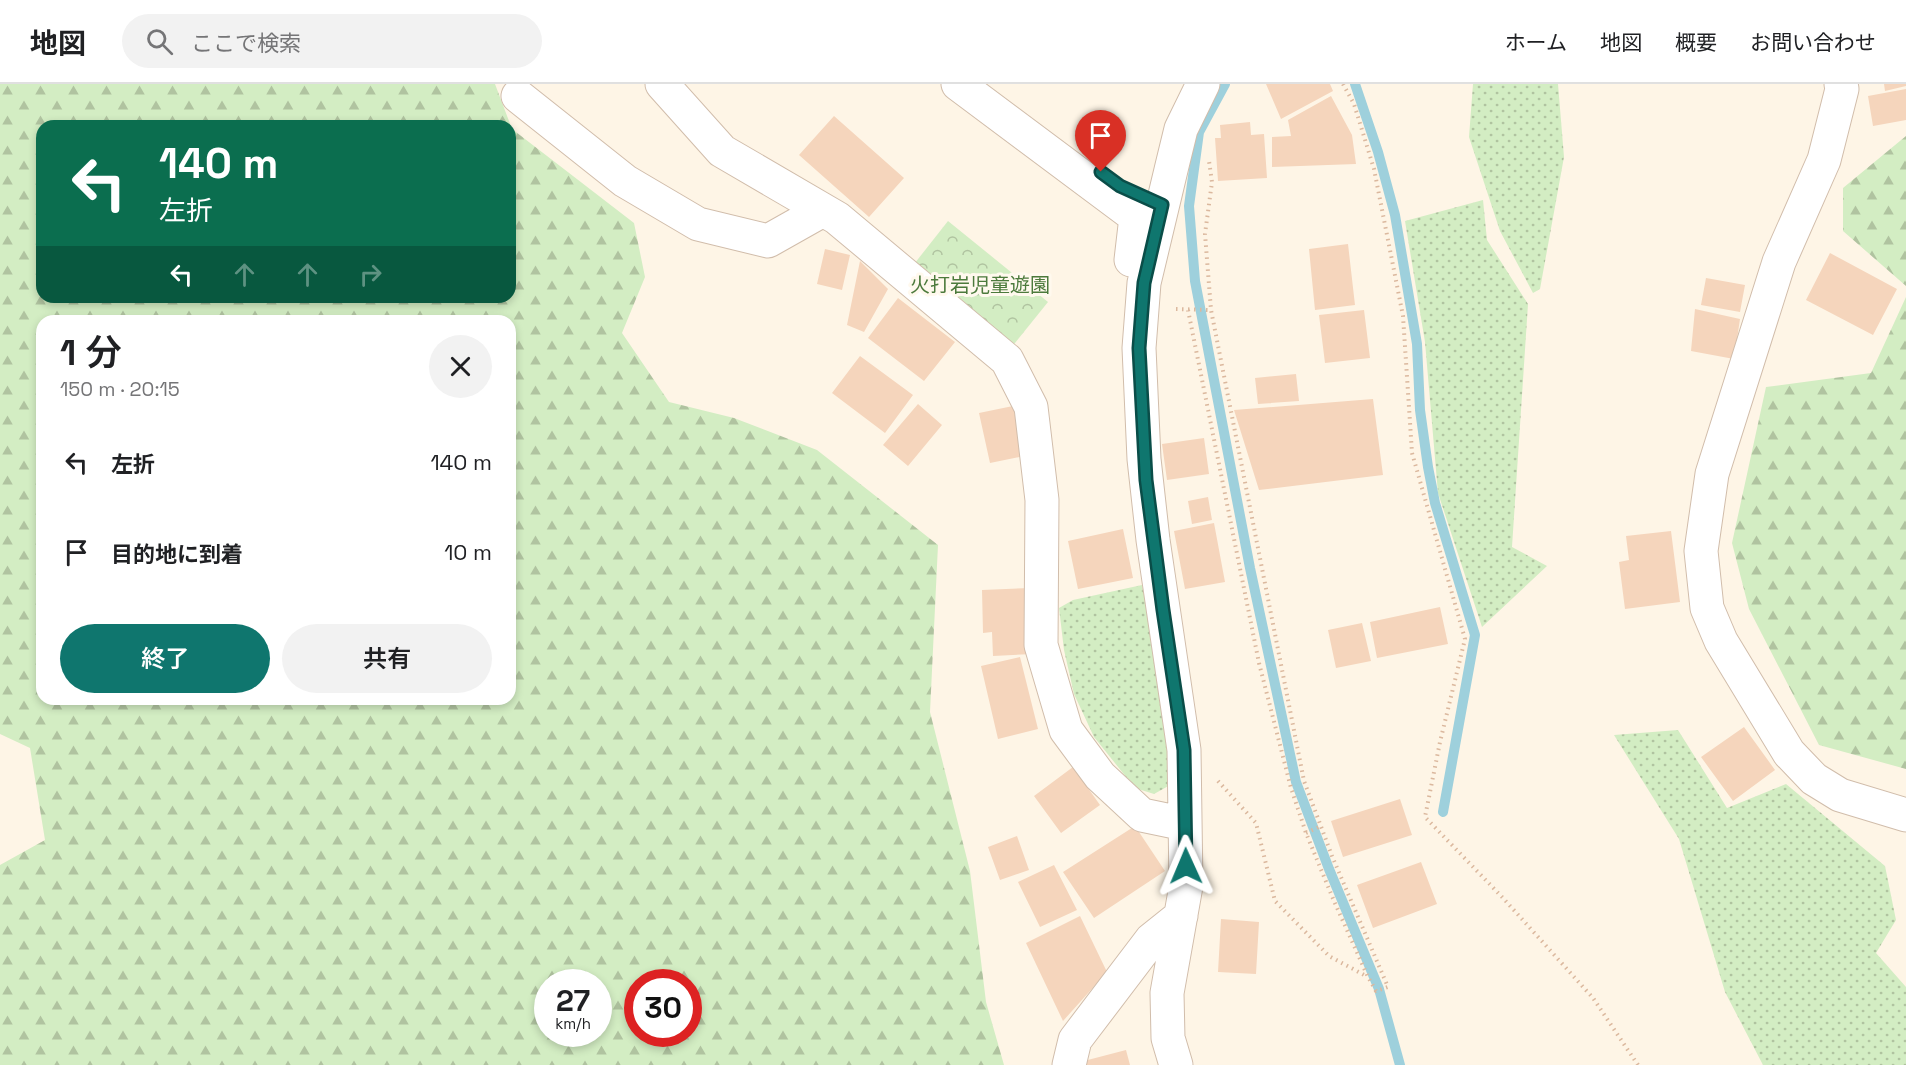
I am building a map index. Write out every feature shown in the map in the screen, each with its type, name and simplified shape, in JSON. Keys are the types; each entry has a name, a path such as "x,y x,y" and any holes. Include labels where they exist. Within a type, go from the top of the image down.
{"street":[{"path":"662,84 722,151 837,218 1007,360 1030,407 1042,500 1041,645 1066,730 1100,776 1142,815 1185,824"},
{"path":"958,84 1136,217 1129,284 1143,297"},
{"path":"987,84 1045,133 1111,179 1162,205"},
{"path":"1176,1065 1168,1038 1167,993 1186,886 1184,750 1153,540 1144,459 1139,348 1144,283 1180,129 1203,84"},
{"path":"1841,84 1842,89 1824,160 1779,262 1712,474 1701,551 1707,608 1716,630 1744,682 1789,753 1814,779 1840,795 1906,814"},
{"path":"518,96 625,181 698,224 768,241 823,210"},
{"path":"1069,1065 1075,1040 1151,940 1181,916"}],"path":[{"path":"1343,84 1354,104 1374,169 1400,305 1412,453 1465,639 1440,742 1425,818 1503,898 1593,998 1638,1065"},
{"path":"1210,310 1188,310 1259,663 1291,788 1306,833 1376,991 1388,987 1332,856 1304,781 1210,310 1204,234 1212,183"},
{"path":"1218,781 1256,823 1275,901 1329,956 1368,977"},
{"path":"1306,833 1321,826"}],"green space":[{"path":"0,84 495,84 509,120 36,120 36,303 516,303 516,132 634,223 645,277 622,333 669,402 734,418 817,450 938,545 930,712 970,871 986,1002 1004,1065 0,1065 0,865 45,840 30,748 0,734"},
{"path":"1473,84 1558,84 1564,157 1540,289 1533,293 1500,231 1469,137"},
{"path":"1906,136 1906,286 1843,231 1843,188"},
{"path":"1483,200 1487,240 1528,304 1512,547 1547,566 1482,627 1438,493 1425,342 1405,221"},
{"name":"火打岩児童遊園","path":"948,221 1048,302 1011,348 911,268"},
{"path":"1906,297 1906,769 1819,745 1749,609 1732,543 1766,387 1871,373"},
{"path":"1142,585 1173,729 1172,784 1154,794 1135,788 1094,737 1074,694 1064,650 1059,608 1073,600"},
{"path":"1678,730 1727,808 1786,784 1885,866 1896,920 1876,953 1906,987 1906,1065 1763,1065 1725,992 1679,839 1614,735"}],"building":[{"path":"1266,84 1330,84 1333,91 1281,119"},
{"path":"1884,84 1906,84 1906,86 1885,91"},
{"path":"1906,89 1906,120 1873,126 1868,96"},
{"path":"1331,96 1352,135 1356,164 1272,167 1272,137 1291,136 1288,120"},
{"path":"834,116 904,178 869,217 799,155"},
{"path":"1250,122 1251,135 1264,134 1267,178 1218,181 1215,138 1221,138 1220,125"},
{"path":"1348,244 1355,305 1315,310 1309,249"},
{"path":"825,249 850,255 842,290 817,284"},
{"path":"1830,253 1897,289 1873,335 1806,300"},
{"path":"860,261 888,289 864,332 847,325"},
{"path":"1706,278 1745,285 1740,312 1701,305"},
{"path":"898,298 955,342 924,381 868,338"},
{"path":"1695,309 1740,319 1734,359 1691,351"},
{"path":"1364,310 1370,358 1325,363 1319,315"},
{"path":"860,356 913,395 885,433 832,393"},
{"path":"1296,374 1299,401 1258,404 1255,378"},
{"path":"1373,399 1383,475 1259,490 1234,410"},
{"path":"918,404 942,425 908,466 883,445"},
{"path":"1013,406 1024,456 990,463 979,413"},
{"path":"1204,438 1209,474 1167,480 1162,444"},
{"path":"1208,497 1212,520 1192,524 1188,501"},
{"path":"1214,523 1225,582 1185,589 1174,531"},
{"path":"1123,529 1133,578 1078,589 1068,541"},
{"path":"1671,531 1680,602 1625,609 1619,562 1629,560 1626,536"},
{"path":"1030,588 1033,654 993,656 992,632 983,633 982,590"},
{"path":"1440,607 1448,644 1377,658 1370,622"},
{"path":"1362,623 1371,661 1336,668 1328,630"},
{"path":"1020,657 1038,729 998,739 981,666"},
{"path":"1744,727 1775,770 1733,801 1701,757"},
{"path":"1073,767 1100,805 1061,833 1034,796"},
{"path":"1400,799 1412,835 1343,857 1331,821"},
{"path":"1135,826 1165,871 1094,918 1063,872"},
{"path":"1017,836 1029,870 1000,880 988,847"},
{"path":"1421,862 1437,904 1373,928 1357,885"},
{"path":"1054,865 1077,910 1040,927 1018,882"},
{"path":"1080,916 1107,972 1063,1021 1026,943"},
{"path":"1221,919 1259,922 1256,974 1218,972"},
{"path":"1126,1050 1130,1065 1081,1065 1080,1062"}],"waterway":[{"path":"1225,84 1199,132 1189,206 1195,281 1250,568 1296,782 1379,989 1400,1065"},
{"path":"1355,84 1378,152 1395,215 1417,344 1420,410 1428,467 1435,503 1475,635 1443,812"}],"route":[{"path":"1101,172 1120,186 1162,205 1144,283 1139,348 1146,480 1184,750 1186,866"}]}
